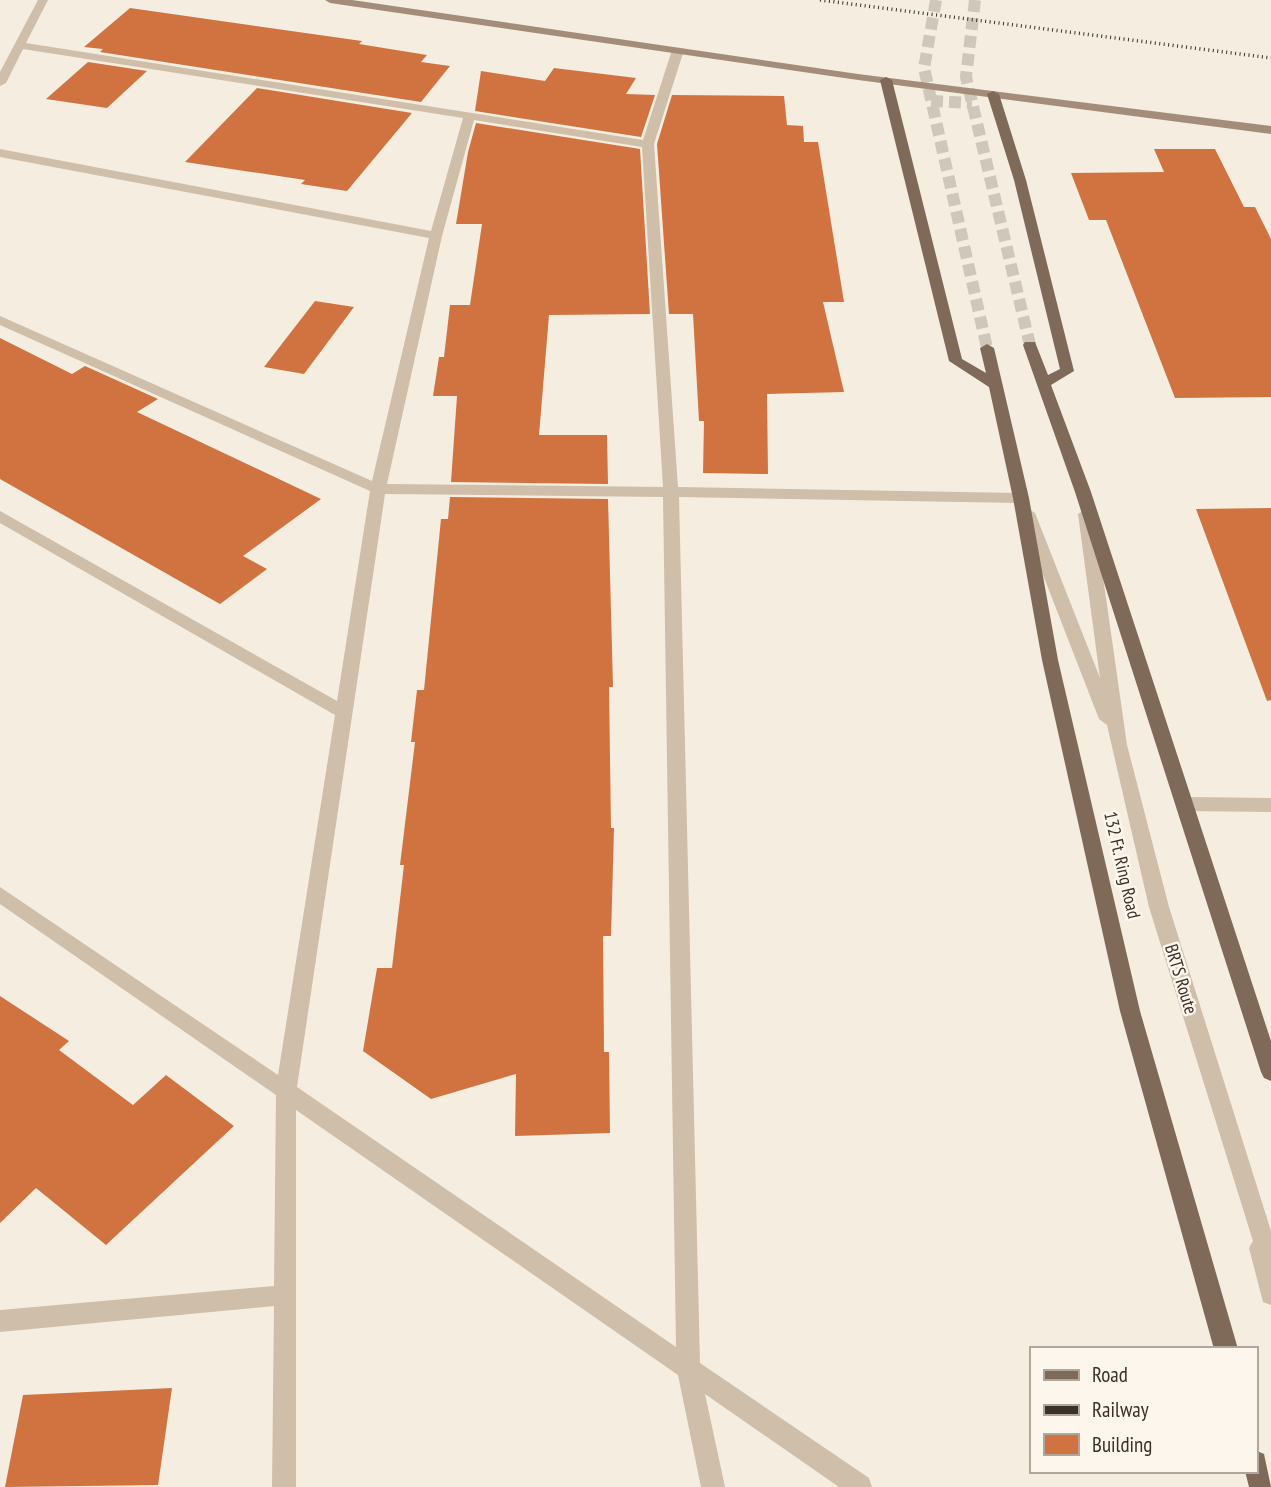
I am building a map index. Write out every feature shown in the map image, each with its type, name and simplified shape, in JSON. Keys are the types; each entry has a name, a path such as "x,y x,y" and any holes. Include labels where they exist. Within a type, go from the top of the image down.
{"main road":[{"path":"886,80 957,360 997,386"},
{"path":"992,94 1020,180 1067,371 1044,383"},
{"path":"1030,345 1083,492 1268,1052 1271,1072"},
{"name":"132 Ft. Ring Road","path":"987,348 1021,498 1050,660 1130,1011 1225,1347"}],"street":[{"path":"0,83 43,0"},
{"path":"330,0 886,80 1271,130"},
{"path":"20,44 648,144"},
{"path":"678,50 648,144 671,492 688,1368 713,1487"},
{"path":"284,1487 286,1091 378,489 436,236 468,116"},
{"path":"0,153 436,236"},
{"path":"0,320 378,489 1021,498"},
{"name":"BRTS Route","path":"1083,492 1118,745 1159,907 1252,1210"},
{"name":"BRTS Route","path":"1021,498 1118,745"},
{"path":"0,516 344,713"},
{"path":"1185,804 1271,805"},
{"path":"0,894 860,1487"},
{"path":"1252,1210 1271,1259"},
{"path":"1252,1210 1271,1295"},
{"path":"0,1321 285,1295"}],"building":[{"path":"130,8 362,41 359,44 427,55 421,62 450,66 421,102 100,52 103,49 84,47"},
{"path":"88,62 147,71 107,108 46,99"},
{"path":"554,68 636,78 626,94 655,95 641,137 475,111 481,71 545,81"},
{"path":"257,88 412,113 347,191 301,184 305,180 185,162"},
{"path":"672,95 784,96 787,125 803,126 804,142 818,142 844,302 823,302 844,392 767,394 768,474 703,473 704,421 699,421 693,314 669,314 657,144"},
{"path":"476,123 640,149 650,314 549,315 539,435 607,435 608,484 451,482 457,396 433,396 439,357 444,357 450,305 470,305 482,224 456,224 468,152"},
{"path":"1154,149 1215,149 1244,207 1255,207 1271,239 1271,397 1175,398 1106,220 1089,220 1071,173 1164,172"},
{"path":"315,301 354,307 304,374 264,367"},
{"path":"0,338 72,374 85,366 158,399 137,412 321,499 243,556 267,569 220,604 0,479"},
{"path":"450,497 608,499 613,687 609,687 611,828 614,828 611,936 603,936 604,1052 609,1052 610,1133 515,1136 516,1074 431,1099 363,1051 377,968 392,968 404,865 400,865 415,742 411,742 417,690 424,690 441,519 448,519"},
{"path":"1271,508 1271,700 1267,701 1196,509"},
{"path":"0,996 69,1041 59,1050 133,1105 166,1075 234,1126 106,1245 36,1188 0,1223"},
{"path":"172,1388 158,1485 5,1487 23,1395"}],"tunnel":[{"path":"931,101 924,68 936,0"},
{"path":"975,0 966,77 1030,345"},
{"path":"931,101 972,103"},
{"path":"931,101 987,348"}],"railway":[{"path":"820,0 1271,58"}]}
